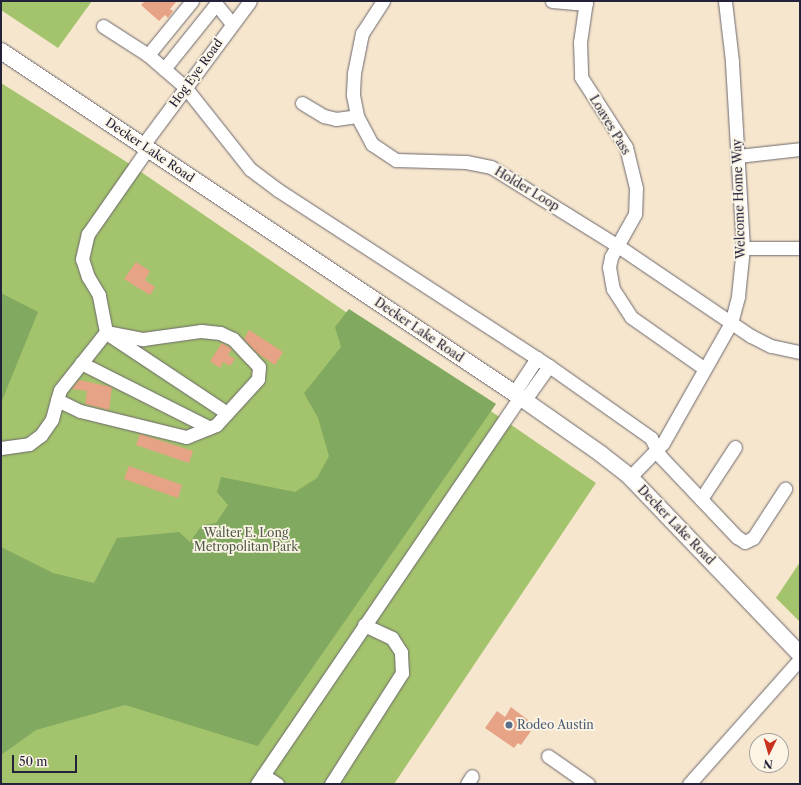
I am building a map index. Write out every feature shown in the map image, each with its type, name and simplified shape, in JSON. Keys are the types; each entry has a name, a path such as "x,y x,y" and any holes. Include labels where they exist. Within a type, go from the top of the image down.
{"main road":[{"name":"Decker Lake Road","path":"1,52 519,397 630,477 800,654"}],"street":[{"path":"148,55 192,1"},
{"name":"Hog Eye Road","path":"106,332 99,295 88,277 82,258 88,234 185,87 250,1"},
{"name":"Holder Loop","path":"383,1 368,23 357,51 353,95 357,116 372,144 396,160 466,162 491,167 618,246 731,323 771,346 800,352"},
{"path":"552,1 586,3"},
{"name":"Welcome Home Way","path":"630,477 662,442 731,323 738,296 743,248 732,61 725,1"},
{"path":"164,69 215,2 232,24"},
{"name":"Loaves Pass","path":"586,3 580,42 581,77 626,147 636,188 635,214 609,267 613,289 622,306 631,317 706,368"},
{"path":"103,26 148,55 185,87 250,169 278,190 549,366 651,438 656,448 737,537 745,542 753,538 785,490"},
{"path":"302,103 324,116 336,119 357,116"},
{"path":"738,156 800,149"},
{"path":"743,248 800,248"},
{"path":"57,400 80,411 186,437 216,425 258,379 259,367 233,339 220,333 201,331 143,339 106,332"},
{"path":"1,448 29,444 41,435 52,419 60,390 106,332"},
{"path":"106,332 227,413"},
{"path":"277,784 260,780 519,397 537,358"},
{"path":"81,363 210,428"},
{"path":"519,397 549,366"},
{"path":"701,499 735,447"},
{"path":"331,784 402,673 402,652 392,638 364,625"},
{"path":"689,784 800,659"},
{"path":"548,756 588,784"}],"green space":[{"path":"1,1 92,1 58,48 1,10"},
{"name":"Walter E. Long Metropolitan Park","path":"1,83 125,161 596,483 394,784 1,784"},
{"path":"1,293 38,312 1,403"},
{"path":"349,309 496,404 258,746 125,705 36,730 1,755 1,547 53,573 94,583 117,538 179,532 190,542 202,525 216,523 228,505 217,492 221,477 295,492 317,478 329,456 318,418 304,393 341,347 335,327"},
{"path":"800,562 800,622 776,598"}],"building":[{"path":"145,1 177,1 170,9 173,11 168,18 165,15 159,21 141,5"},
{"path":"136,262 150,271 145,280 155,287 150,295 124,279"},
{"path":"249,330 283,352 275,365 257,353 244,339"},
{"path":"222,343 232,349 228,355 235,359 230,366 223,362 220,368 210,361"},
{"path":"79,380 112,387 109,410 85,404 87,391 72,389"},
{"path":"140,434 193,451 189,463 136,445"},
{"path":"129,466 182,485 178,498 124,479"},
{"name":"Rodeo Austin","path":"511,707 532,723 528,729 531,731 521,745 518,743 514,748 485,728 497,711 505,717"}],"place":[{"name":"Rodeo Austin","path":"509,725"}]}
